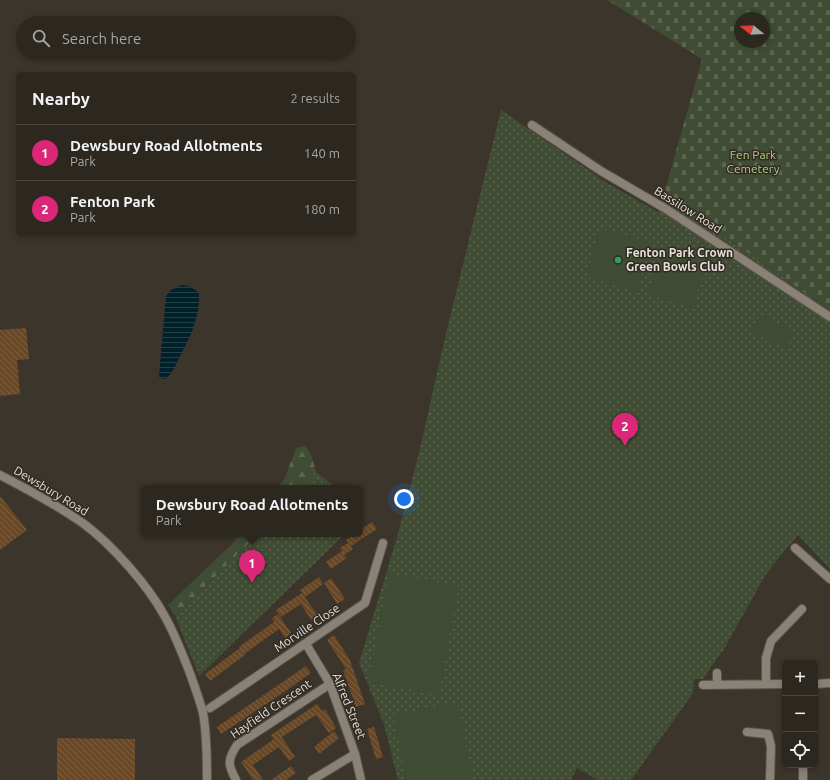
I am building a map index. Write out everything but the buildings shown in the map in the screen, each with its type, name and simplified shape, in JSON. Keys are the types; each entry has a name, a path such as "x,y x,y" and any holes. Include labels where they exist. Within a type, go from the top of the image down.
{"street":[{"name":"Bassilow Road","path":"532,125 601,171 666,209 830,317"},
{"name":"Dewsbury Road","path":"0,475 43,497 84,524 108,545 129,568 164,614 184,657 203,713 207,746 207,780"},
{"name":"Morville Close","path":"210,708 365,603 383,543"},
{"path":"795,548 830,580"},
{"path":"766,684 766,658 771,641 802,609"},
{"name":"Alfred Street","path":"306,644 330,684 355,754 361,780"},
{"path":"716,673 717,684"},
{"path":"818,684 830,683"},
{"name":"Hayfield Crescent","path":"236,780 230,768 230,761 231,753 237,745 330,684"},
{"path":"703,685 782,684"},
{"path":"747,732 768,734 771,746 770,780"},
{"path":"312,780 355,754"},
{"path":"802,780 803,768"}],"green space":[{"name":"Fen Park Cemetery","path":"607,0 830,0 830,310 664,194 702,59"},
{"path":"501,110 607,183 658,212 664,194 830,310 830,569 798,535 765,576 724,649 703,679 694,679 693,693 631,780 598,780 577,768 571,780 398,780 384,724 359,663 397,537 419,453 446,333"},
{"name":"Fenton Park Crown Green Bowls Club","path":"600,228 651,242 637,292 586,277"},
{"name":"Fenton Park Crown Green Bowls Club","path":"663,246 708,259 693,308 648,295"},
{"path":"760,314 795,332 786,349 751,332"},
{"path":"306,446 312,457 316,472 303,485 280,485 284,480 296,448"},
{"path":"316,472 332,485 303,485"},
{"path":"238,537 255,537 175,616 168,605"},
{"path":"255,537 342,537 199,676 175,616"},
{"path":"389,573 459,586 439,695 368,682"},
{"path":"458,702 473,780 406,780 393,715"}],"water":[{"path":"182,285 191,287 199,293 196,319 187,343 174,369 166,379 160,378 166,296 171,290"}],"place":[{"name":"Fenton Park Crown Green Bowls Club","path":"618,260"},
{"name":"Fenton Park","path":"625,446"},
{"name":"Dewsbury Road Allotments","path":"252,583"}]}
